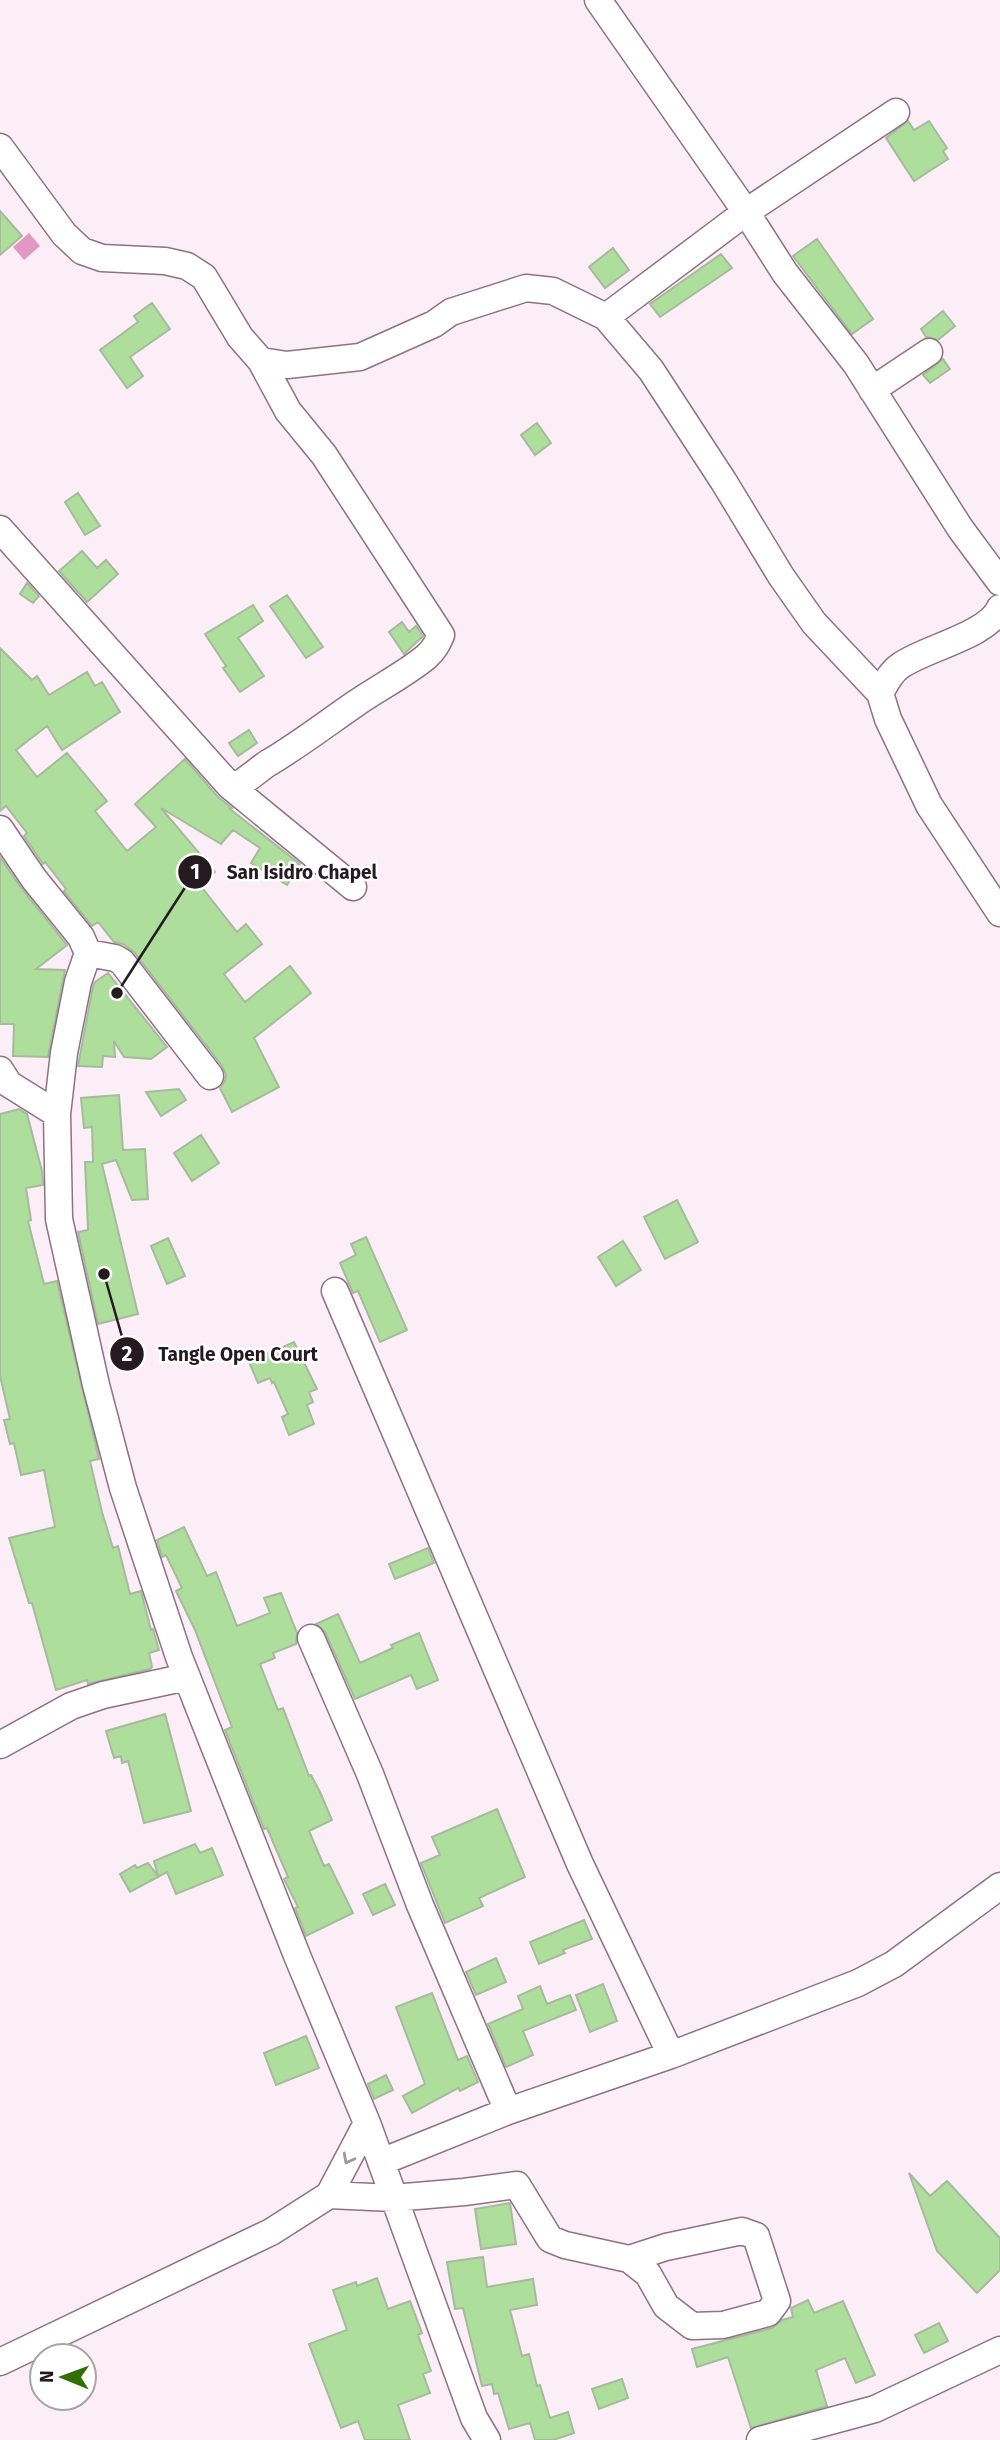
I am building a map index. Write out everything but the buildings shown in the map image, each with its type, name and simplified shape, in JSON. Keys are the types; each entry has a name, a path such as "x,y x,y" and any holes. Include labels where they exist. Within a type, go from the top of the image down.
{"street":[{"path":"598,0 746,212 785,273 856,364 960,528 1000,582"},
{"path":"606,317 746,212 896,112"},
{"path":"0,147 64,234 82,251 102,258 165,261 187,266 204,277 240,337 261,361 282,402 324,456 441,635 436,648 407,670 309,738 261,767 241,784 230,786"},
{"path":"261,361 287,365 360,357 434,324 451,312 526,288 553,291 606,317 651,370 781,576 814,623 880,693 888,719 929,805 1000,913"},
{"path":"872,390 929,352"},
{"path":"0,529 230,786 353,887"},
{"path":"880,693 897,668 915,657 974,632 998,613 1000,608"},
{"path":"0,829 34,879 81,937 88,953 78,982 64,1053 57,1114 59,1219 96,1385 124,1488 187,1677 293,1946 367,2123 474,2418 487,2440"},
{"path":"88,953 122,962 210,1076"},
{"path":"2,1080 57,1114"},
{"path":"335,1291 580,1864 671,2055"},
{"path":"311,1638 370,1774 420,1905 508,2111"},
{"path":"0,1745 71,1706 103,1695 187,1677"},
{"path":"381,2162 508,2111 671,2055 858,1983 904,1957 1000,1885"},
{"path":"0,2362 271,2232 329,2195 367,2123"},
{"path":"329,2195 393,2198 517,2185 550,2239 565,2245 629,2259 648,2274 666,2306 692,2326 723,2325 768,2312 777,2301 755,2236 742,2231 666,2246 629,2259"},
{"path":"761,2440 875,2409 1000,2350"}],"shaded area":[{"path":"29,233 40,246 24,260 13,247"}],"place":[{"name":"San Isidro Chapel","path":"117,993"},
{"name":"Tangle Open Court","path":"104,1274"}]}
